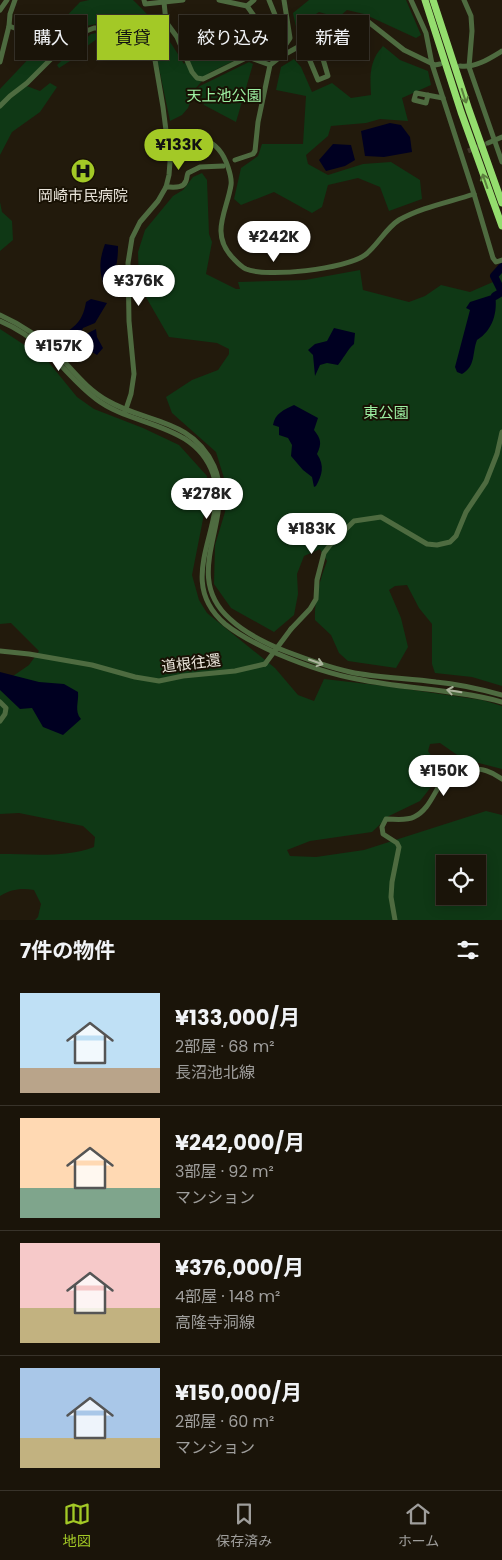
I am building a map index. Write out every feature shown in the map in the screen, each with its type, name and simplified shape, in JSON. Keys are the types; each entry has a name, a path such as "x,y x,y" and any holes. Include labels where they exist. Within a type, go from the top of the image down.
{"highway":[{"path":"425,0 461,112 502,226"},
{"path":"433,0 502,203"}],"street":[{"path":"0,10 7,0"},
{"path":"0,62 10,14 15,0"},
{"path":"144,0 145,4 183,0"},
{"path":"219,0 247,6 269,37 271,37 282,32 270,0"},
{"path":"247,6 254,0"},
{"path":"284,0 286,15"},
{"path":"412,0 426,33 432,64 493,258 496,262 502,260"},
{"path":"464,0 471,16 472,31 468,68 491,142 502,162"},
{"path":"164,2 166,22 178,37 192,72 197,78 202,79 248,58 270,66"},
{"path":"287,19 290,38 287,42"},
{"path":"369,22 404,50 432,64 440,64"},
{"path":"9,26 15,28"},
{"path":"0,106 27,83 76,35 94,28 124,30 141,40 152,54 157,67 169,154 169,175 166,187 158,201 140,222 132,238 128,263 129,320 134,374 131,394 125,411"},
{"path":"235,160 253,154 255,151 258,122 270,66 280,57 297,47"},
{"path":"460,66 468,68 502,51"},
{"path":"310,60 318,80 328,76 323,60"},
{"path":"428,95 443,98"},
{"path":"166,137 187,135 207,140 221,151 231,176 231,185 221,221 224,247 236,262 244,268 263,273 287,273 352,262 364,256 397,221 416,212 474,194"},
{"path":"491,142 502,137"},
{"path":"461,152 468,151"},
{"path":"166,187 176,188 181,186 186,181 188,172 200,167 223,166"},
{"path":"0,315 40,339 93,392 125,411 175,434 199,451 207,461 214,479 216,498 203,557 203,585 211,608 226,625 262,647 305,666 331,674 358,680 450,690 502,702"},
{"path":"0,321 32,339 97,401 177,428 190,436 208,454 217,474 220,488 220,502 208,565 208,578 211,593 218,607 228,618 257,639 270,645 350,672 446,683 502,695"},
{"name":"道根往還","path":"0,651 92,664 135,677 158,680 235,671 265,664 316,600 317,580 324,553 354,521 381,517 427,544 437,545 450,542 456,536 466,512 486,482 497,454 502,432"},
{"path":"0,702 6,708 5,714 0,721"},
{"path":"395,920 392,882 399,847 398,843 383,834 386,819 404,819 416,815 425,806 445,778 454,770 482,768 502,779"}],"green space":[{"path":"89,0 133,0 148,15 97,15 97,24 87,26 87,15 68,15 80,2"},
{"path":"309,0 406,0 421,35 416,38 369,15 347,10 341,15 330,15 319,12 314,15 297,15 296,27 293,13"},
{"path":"97,33 97,39 87,46 87,38 91,34"},
{"path":"169,41 179,56 179,60 182,60 184,64 187,60 236,60 209,73 196,88 188,108 182,115 170,121 157,60 169,60"},
{"path":"383,46 400,60 428,71 431,85 402,98 408,121 380,119 366,123 331,126 328,136 306,155 308,164 328,175 363,164 391,162 420,180 422,199 389,211 380,187 358,178 328,185 322,207 312,213 274,192 241,205 234,199 241,168 258,156 262,144 303,144 306,96 276,90 281,67 294,59 301,67 312,92 332,83 351,98 371,95 373,63"},
{"path":"27,60 47,60 24,85 40,91 50,83 57,87 40,112 12,132 0,155 0,89"},
{"path":"62,60 70,61 59,68 57,65"},
{"name":"天上池公園","path":"249,62 253,64 236,122 204,105 198,88 200,86"},
{"name":"東公園","path":"202,173 207,180 209,234 212,242 206,274 236,289 240,289 238,282 305,280 360,270 363,290 409,302 425,296 441,285 470,292 493,282 502,267 502,686 472,677 435,673 432,664 432,624 419,608 407,585 395,586 389,590 401,618 408,647 396,668 348,661 339,653 331,635 315,620 318,590 327,561 320,549 304,556 297,574 298,594 294,615 274,632 231,608 214,584 215,545 225,512 228,491 216,452 172,413 166,397 192,380 218,370 229,354 229,349 217,343 169,337 139,285 138,252 145,230 173,196 183,190 193,177"},
{"path":"0,202 2,212 12,221 13,240 0,251"},
{"path":"0,329 46,359 77,397 94,409 143,428 179,445 207,476 206,504 192,575 199,600 207,613 275,668 298,695 314,701 324,679 482,700 502,706 502,769 463,759 440,743 430,744 428,751 439,767 438,778 420,801 389,816 372,832 310,841 287,850 290,856 316,857 364,850 486,811 502,815 502,920 35,920 38,917 41,904 34,890 17,890 0,896 0,854 48,855 71,853 94,847 95,837 83,826 19,813 0,814 0,685 29,665 39,651 11,623 0,624"}],"water":[{"path":"390,123 401,125 410,137 412,152 384,157 365,156 361,131"},
{"path":"333,144 351,145 355,160 345,166 326,171 319,160"},
{"path":"105,244 118,246 118,252 114,273 104,286 100,265"},
{"path":"495,294 496,307 491,326 477,340 470,367 462,374 457,372 455,367 470,310 466,308 470,302"},
{"path":"91,299 107,303 95,323 83,328 79,338 69,338 62,344 56,341 76,325 82,316 86,302"},
{"path":"334,328 355,333 354,344 338,365 327,363 320,365 315,376 313,355 308,350 315,344 327,341"},
{"path":"96,329 97,337 103,348 97,355 87,349 84,340 86,334"},
{"path":"294,405 318,418 314,430 320,441 317,454 320,458 322,470 314,487 312,477 291,456 292,445 288,438 279,435 279,427 273,425 283,410"},
{"path":"0,672 39,682 64,684 78,692 77,710 81,719 63,735 43,727 32,708 20,709 0,690"}],"waterway":[{"path":"495,296 502,292 494,276 502,267"}],"tunnel":[{"path":"468,151 488,143"}],"place":[{"name":"岡崎市民病院","path":"83,171"}]}
